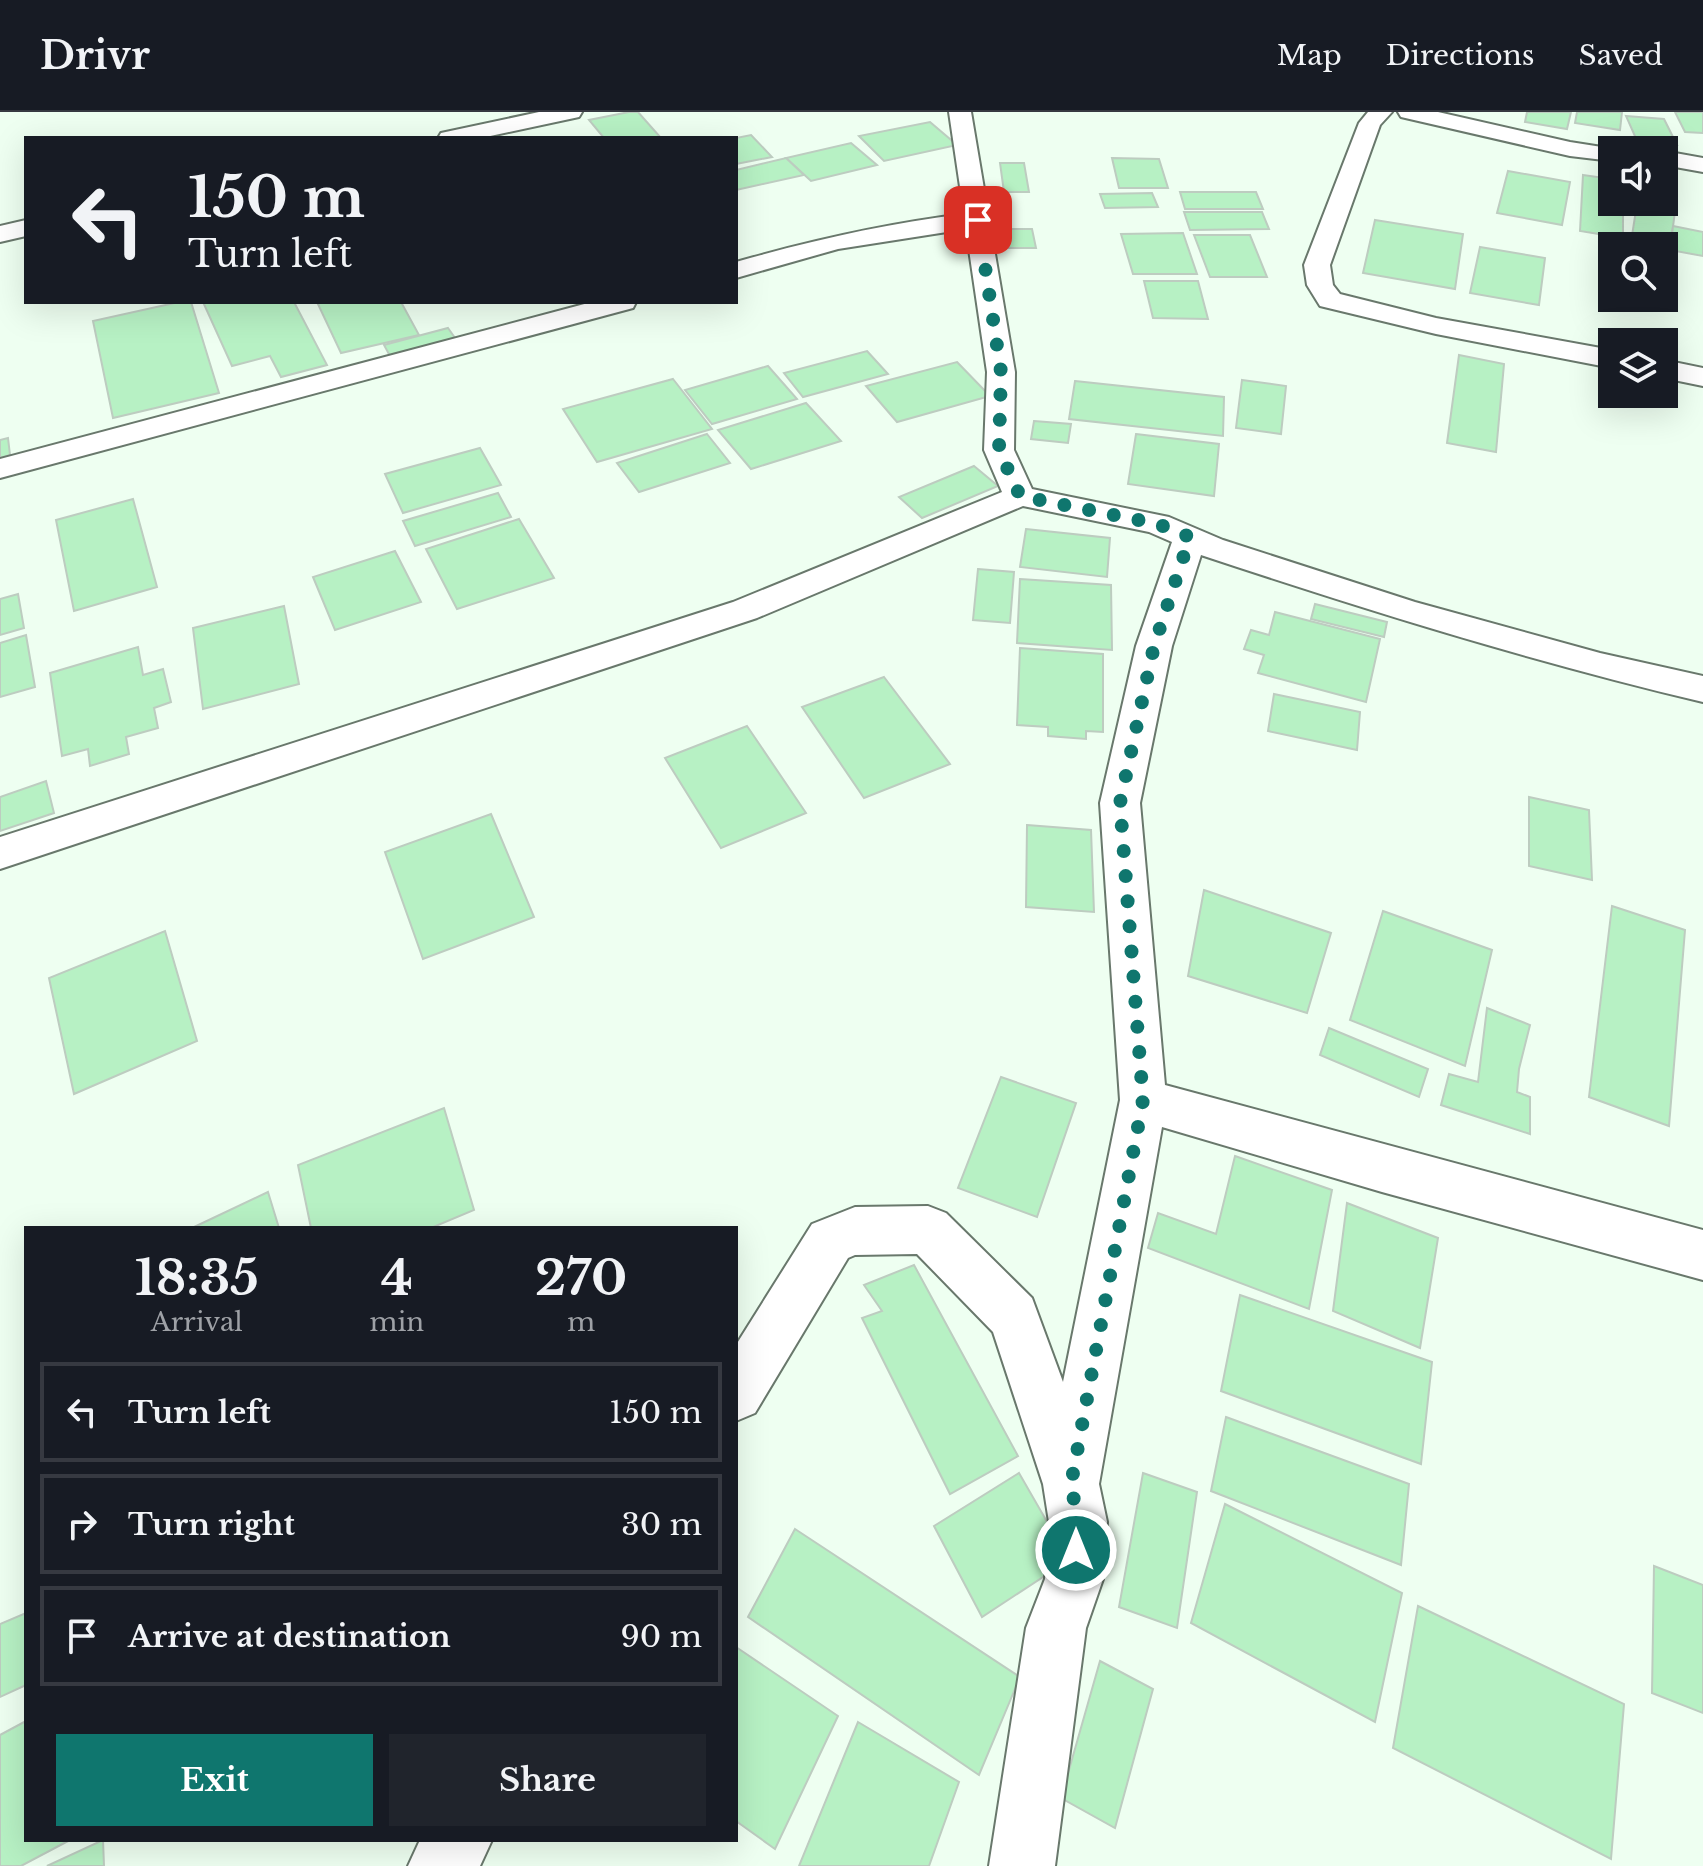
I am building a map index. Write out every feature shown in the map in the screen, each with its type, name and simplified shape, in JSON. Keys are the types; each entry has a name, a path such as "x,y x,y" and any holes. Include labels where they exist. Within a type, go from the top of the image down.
{"street":[{"path":"458,136 571,112"},
{"path":"960,112 1001,372 999,450 1020,496"},
{"path":"1598,152 1570,149 1506,132 1411,113 1375,114 1317,265 1320,285 1330,300 1436,326 1598,356"},
{"path":"1678,161 1703,165"},
{"path":"738,269 834,242 978,220"},
{"path":"0,234 24,228"},
{"path":"0,469 616,304"},
{"path":"1678,372 1703,377"},
{"path":"0,853 745,610 1020,496 1158,524 1211,547 1403,610 1600,665 1703,689"},
{"path":"1071,1484 1143,1100 1120,803 1154,646 1190,537"},
{"path":"1143,1100 1347,1160 1550,1215 1646,1236 1703,1255"},
{"path":"738,1391 830,1241 855,1231 928,1230 1014,1316 1071,1484 1078,1522 1074,1579 1056,1628 1022,1866"},
{"path":"441,1866 458,1842"}],"building":[{"path":"638,112 659,136 602,136 589,120"},
{"path":"1527,112 1571,112 1567,129 1525,122"},
{"path":"1577,112 1622,112 1620,130 1575,123"},
{"path":"1675,112 1703,112 1703,133 1685,132"},
{"path":"1626,116 1664,119 1672,136 1635,136"},
{"path":"930,122 957,145 884,161 859,136"},
{"path":"751,135 772,157 738,164 738,138"},
{"path":"851,143 877,165 811,181 786,158"},
{"path":"786,158 804,175 738,190 738,170"},
{"path":"1112,158 1159,159 1168,188 1119,188"},
{"path":"1000,163 1024,163 1029,192 1004,192"},
{"path":"1508,171 1570,182 1562,225 1497,213"},
{"path":"1583,175 1598,177 1598,216 1623,216 1623,232 1598,234 1580,231"},
{"path":"1180,192 1256,192 1263,209 1185,209"},
{"path":"1152,193 1158,207 1105,208 1100,194"},
{"path":"1184,212 1262,212 1269,229 1190,230"},
{"path":"1635,216 1674,216 1672,232 1633,232"},
{"path":"1375,220 1463,234 1455,289 1363,273"},
{"path":"1673,226 1703,232 1703,256 1678,251 1678,232 1672,232"},
{"path":"1000,229 1032,229 1036,248 1003,248"},
{"path":"1183,233 1197,274 1133,274 1121,234"},
{"path":"1194,235 1250,235 1267,277 1210,277"},
{"path":"1480,247 1545,258 1539,305 1470,293"},
{"path":"1144,281 1198,281 1208,319 1153,318"},
{"path":"170,304 192,304 219,393 113,418 93,321"},
{"path":"204,304 295,304 327,365 281,377 270,356 232,366"},
{"path":"318,304 402,304 419,335 341,353"},
{"path":"448,328 455,338 390,356 384,345"},
{"path":"867,351 888,374 803,397 784,373"},
{"path":"1459,355 1504,364 1496,452 1447,443"},
{"path":"957,362 990,396 897,422 866,386"},
{"path":"768,366 797,399 712,424 685,390"},
{"path":"673,379 712,429 597,462 563,409"},
{"path":"1242,380 1286,386 1281,434 1236,428"},
{"path":"1075,381 1224,397 1223,436 1069,419"},
{"path":"806,403 841,441 751,469 718,430"},
{"path":"1034,421 1071,424 1068,443 1031,439"},
{"path":"707,434 730,463 639,492 617,463"},
{"path":"1136,434 1219,444 1214,496 1128,484"},
{"path":"8,438 10,455 0,458 0,440"},
{"path":"480,448 501,485 403,513 385,474"},
{"path":"974,466 998,486 922,518 899,497"},
{"path":"498,493 511,517 415,546 403,521"},
{"path":"133,499 157,587 74,611 56,520"},
{"path":"519,519 554,578 457,609 426,549"},
{"path":"1026,529 1110,538 1107,577 1020,567"},
{"path":"395,551 421,602 335,630 313,577"},
{"path":"978,569 1014,572 1010,623 973,620"},
{"path":"1020,579 1111,585 1112,650 1017,643"},
{"path":"18,594 24,628 0,635 0,599"},
{"path":"1315,604 1387,622 1384,637 1311,619"},
{"path":"284,606 299,684 203,709 193,628"},
{"path":"1275,612 1380,639 1366,702 1258,673 1264,655 1244,649 1251,630 1269,635"},
{"path":"26,635 35,687 0,697 0,643"},
{"path":"138,647 143,675 163,669 171,702 154,708 158,728 126,737 129,754 90,766 88,749 62,756 50,673"},
{"path":"1020,648 1103,654 1103,732 1086,731 1086,739 1048,736 1048,727 1017,725"},
{"path":"884,677 950,764 864,798 802,707"},
{"path":"1274,694 1360,712 1357,750 1268,731"},
{"path":"747,726 806,813 721,848 665,758"},
{"path":"46,781 54,813 0,831 0,797"},
{"path":"1529,797 1589,810 1592,880 1529,866"},
{"path":"491,814 534,917 423,959 385,852"},
{"path":"1027,825 1091,830 1094,912 1026,907"},
{"path":"1204,890 1331,933 1307,1013 1188,976"},
{"path":"1612,906 1685,930 1669,1126 1589,1097"},
{"path":"1383,911 1492,950 1465,1066 1350,1020"},
{"path":"165,931 197,1041 74,1094 49,978"},
{"path":"1487,1008 1530,1025 1519,1069 1517,1092 1530,1097 1530,1134 1441,1105 1449,1074 1478,1082"},
{"path":"1329,1028 1428,1069 1419,1097 1320,1055"},
{"path":"1001,1077 1076,1103 1037,1217 958,1188"},
{"path":"444,1108 474,1210 436,1226 311,1226 298,1165"},
{"path":"1235,1156 1332,1190 1309,1309 1148,1248 1158,1213 1216,1234"},
{"path":"268,1192 278,1226 196,1226"},
{"path":"1347,1203 1438,1238 1420,1348 1333,1311"},
{"path":"914,1265 1018,1456 950,1494 862,1318 882,1311 864,1285"},
{"path":"1240,1295 1432,1362 1421,1464 1221,1391"},
{"path":"1226,1417 1409,1484 1401,1565 1211,1491"},
{"path":"1019,1473 1069,1560 982,1617 934,1526"},
{"path":"1143,1473 1197,1492 1177,1628 1119,1607"},
{"path":"1225,1504 1402,1593 1375,1722 1191,1623"},
{"path":"795,1529 1020,1677 979,1775 748,1617"},
{"path":"1654,1566 1703,1585 1703,1713 1652,1693"},
{"path":"1418,1606 1624,1704 1611,1859 1393,1748"},
{"path":"24,1614 24,1686 0,1697 0,1624"},
{"path":"738,1648 838,1716 775,1849 738,1822"},
{"path":"1100,1661 1153,1689 1115,1828 1061,1798"},
{"path":"24,1722 24,1842 66,1842 21,1866 0,1866 0,1735"},
{"path":"858,1722 959,1782 929,1866 799,1866"},
{"path":"99,1842 103,1842 104,1866 47,1866"}],"route":[{"path":"978,220 1001,372 999,450 1020,496 1158,524 1190,537 1154,646 1120,803 1143,1100 1071,1484 1078,1522 1076,1550"}]}
